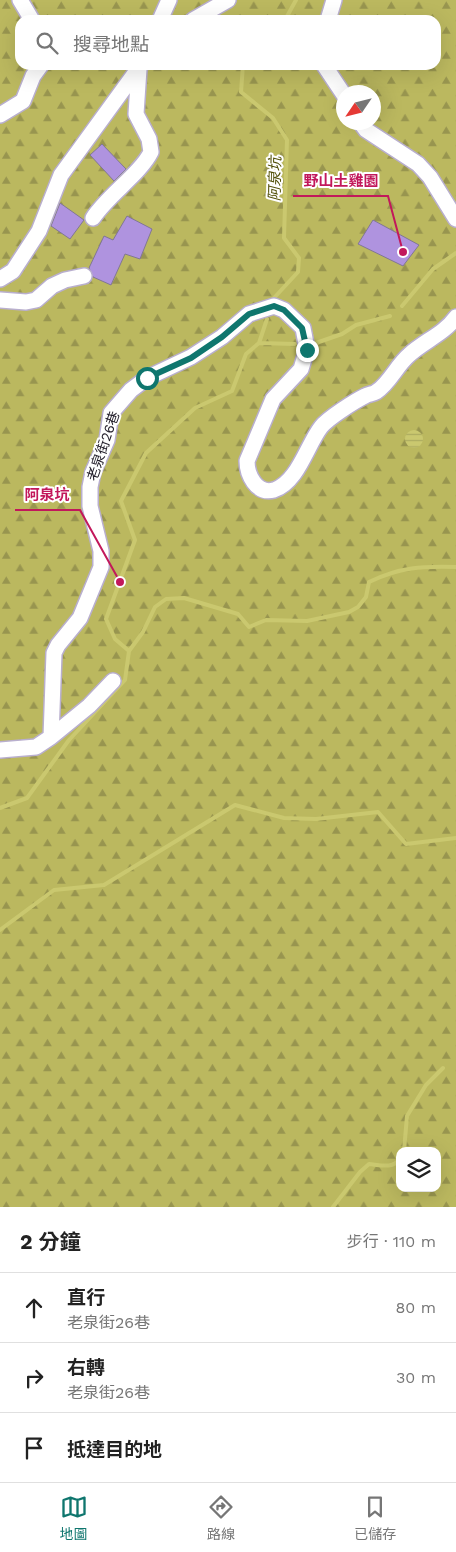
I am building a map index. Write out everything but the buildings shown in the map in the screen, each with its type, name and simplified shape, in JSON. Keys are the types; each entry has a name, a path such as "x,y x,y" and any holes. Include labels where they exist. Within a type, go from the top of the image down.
{"street":[{"path":"20,0 29,15"},
{"path":"162,15 169,0"},
{"path":"202,15 228,0"},
{"path":"330,15 334,0"},
{"path":"0,115 23,101 37,70"},
{"path":"0,279 13,272 40,231 61,175 140,70"},
{"path":"93,218 103,203 138,169 151,152 149,139 136,114 142,70"},
{"path":"327,70 338,85"},
{"path":"366,130 418,164 430,176 456,219"},
{"path":"0,300 26,302 36,300 52,286 64,280 84,276"},
{"name":"老泉街26巷","path":"51,737 54,653 58,645 80,618 101,567 101,551 90,506 92,472 107,440 111,412 131,390 214,342 249,314 274,306 284,310 302,328 307,350 302,370 273,398 248,461 247,471 252,481 260,488 271,491 281,487 291,477 322,425 364,396 377,392 409,354 428,343 454,320"},
{"path":"0,750 36,747 84,711 113,681"}],"green space":[{"path":"0,0 456,0 456,1207 0,1207"}],"shaded area":[{"path":"414,430 422,435 423,439 418,447 414,448 406,443 405,439 410,431"}],"waterway":[{"name":"阿泉坑","path":"288,15 296,0"},
{"name":"阿泉坑","path":"243,70 241,92 273,118 287,140 284,238 299,258 298,272 273,299"},
{"path":"402,306 433,269 456,253"},
{"path":"313,344 342,334 356,325 390,316"},
{"name":"阿泉坑","path":"0,808 27,798 69,740 125,680 129,651 115,639 106,619 135,540 121,501 146,453 195,408 232,391 246,354 259,343 267,319"},
{"path":"259,343 295,344"},
{"path":"129,651 143,632 155,607 166,599 184,598 238,614 249,627 266,620 307,621 349,612 358,607 366,597 369,582 391,573 411,568 456,567"},
{"path":"0,930 54,890 104,885 235,805 284,818 316,819 378,812 406,844 456,838"},
{"path":"404,1147 407,1116 426,1085 443,1068"},
{"path":"333,1207 360,1172 369,1164 390,1165 396,1163"}],"place":[{"name":"野山土雞園","path":"403,252"},
{"name":"阿泉坑","path":"120,582"}],"route":[{"path":"147,378 191,358 222,337 249,314 274,306 284,310 302,328 307,350"}]}
